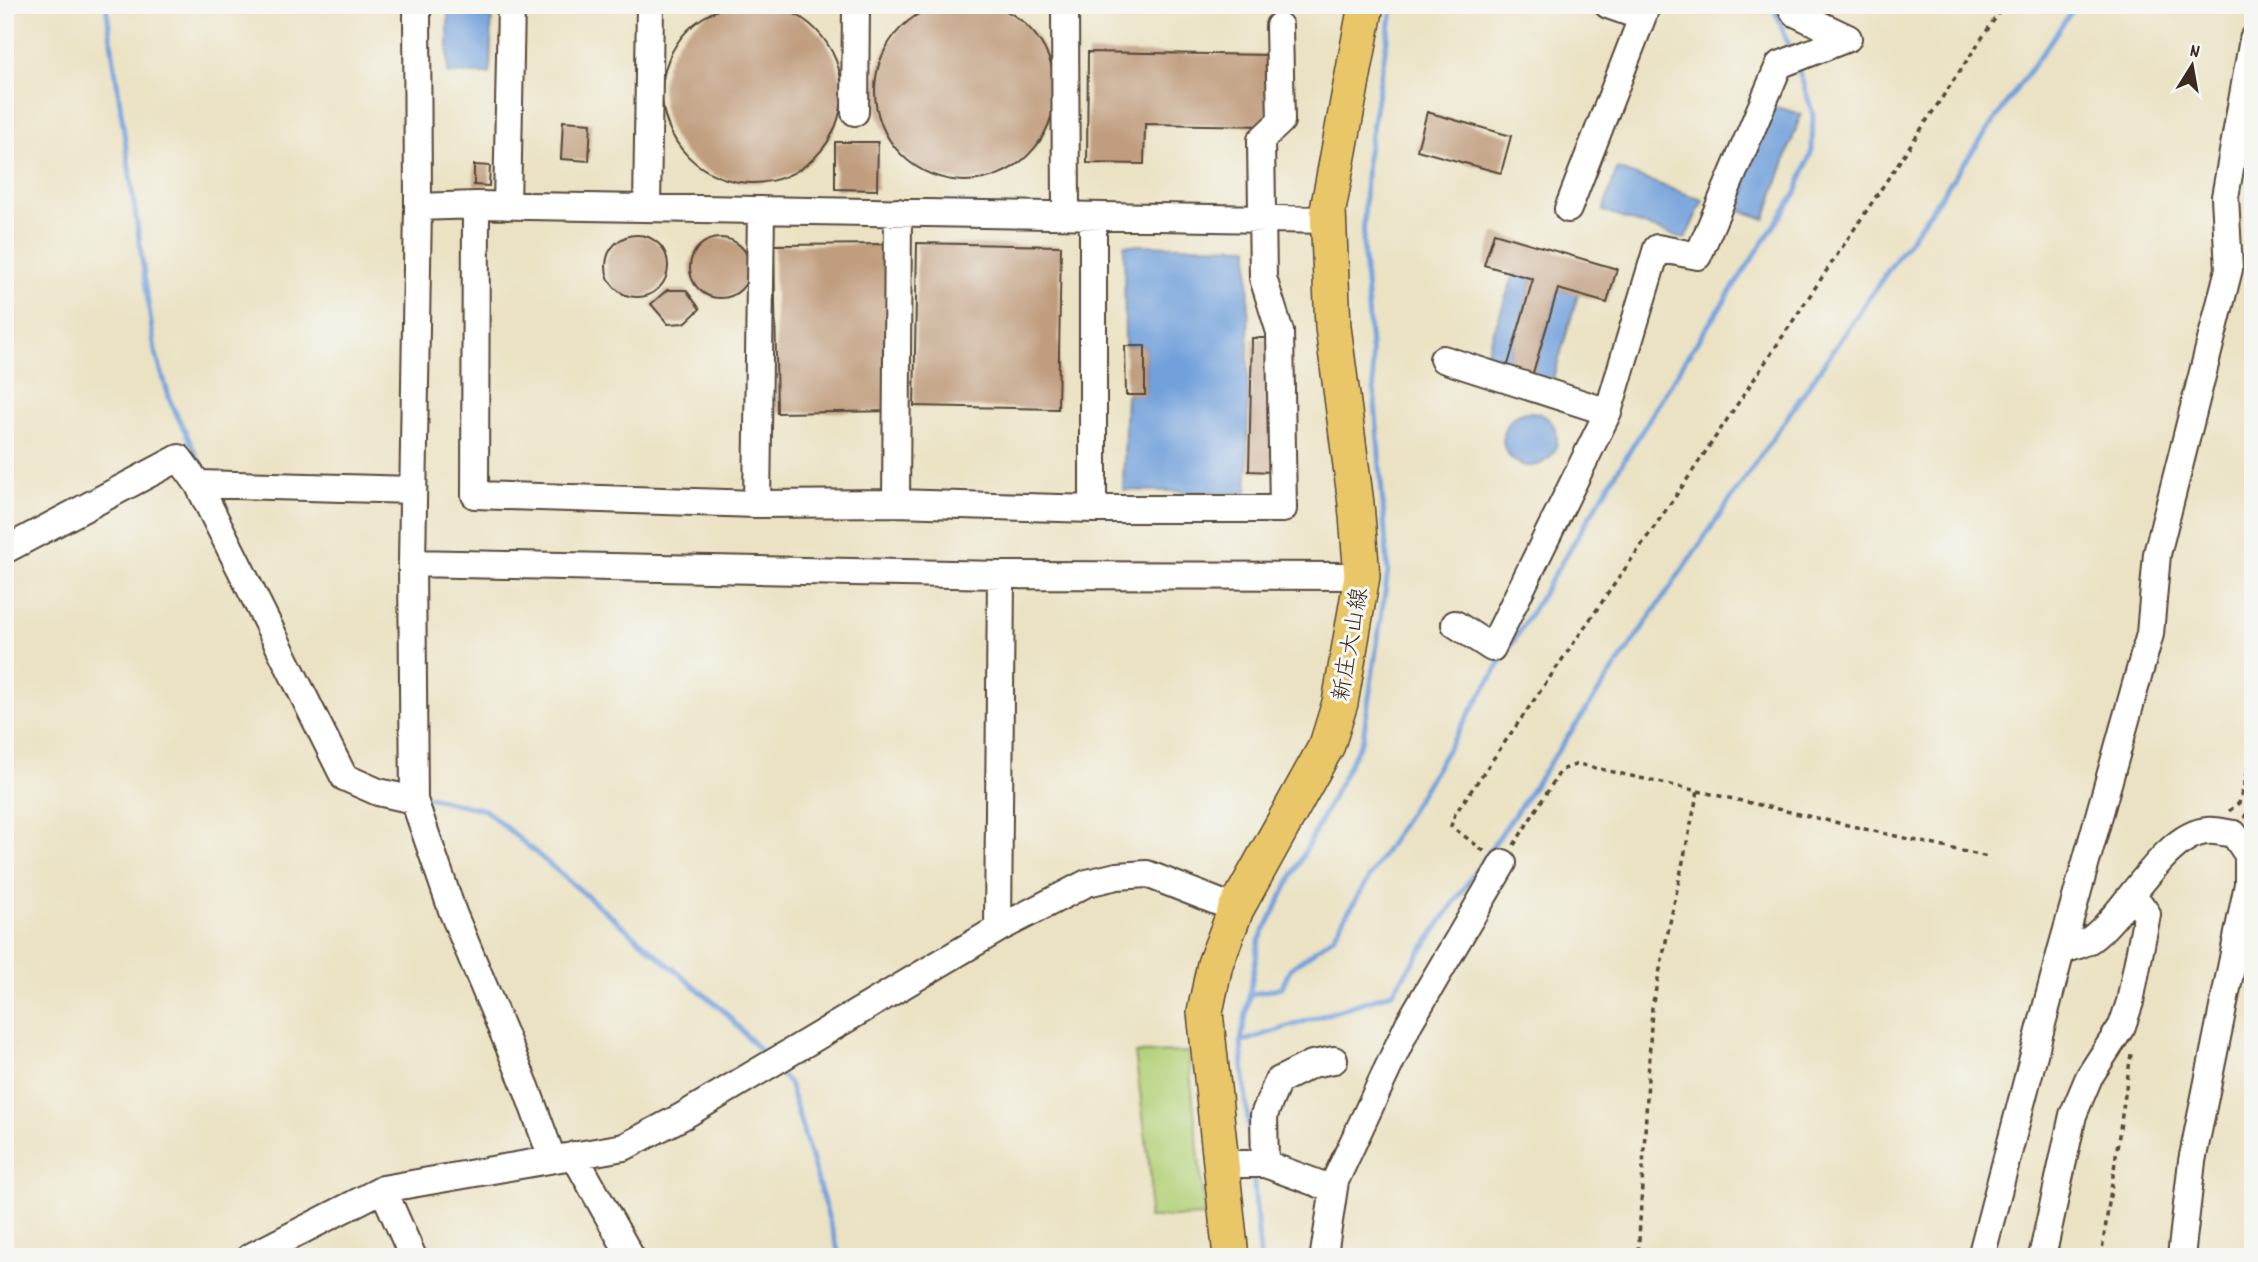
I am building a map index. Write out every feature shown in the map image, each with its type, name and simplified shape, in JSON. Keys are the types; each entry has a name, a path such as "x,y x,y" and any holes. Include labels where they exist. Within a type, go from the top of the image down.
{"main road":[{"name":"新庄大山線","path":"1231,1257 1205,1012 1215,964 1236,909 1327,745 1340,703 1362,576 1356,504 1333,327 1328,219 1334,166 1366,5"}],"street":[{"path":"417,5 418,207 412,563 414,800 453,913 526,1087 563,1156 631,1257"},
{"path":"507,206 511,5"},
{"path":"647,208 650,5"},
{"path":"855,112 856,5"},
{"path":"1065,5 1066,215"},
{"path":"1568,209 1644,11 1608,5"},
{"path":"1455,624 1492,648 1608,412 1657,248 1698,256 1779,65 1848,38 1795,13 1790,5"},
{"path":"476,205 475,495 757,504 896,503 1093,509 1283,509 1280,332 1264,278 1261,140 1281,121 1279,26"},
{"path":"1982,1257 2061,951 2150,634 2157,554 2229,268 2225,197 2253,39"},
{"path":"418,207 476,205 1328,219"},
{"path":"757,504 761,210"},
{"path":"896,503 898,212"},
{"path":"1093,216 1093,509"},
{"path":"1443,359 1608,412"},
{"path":"5,550 179,458 208,485 344,777 378,792 414,800"},
{"path":"208,485 413,490"},
{"path":"412,563 1001,575 1362,576"},
{"path":"998,929 1001,575"},
{"path":"2061,951 2091,940 2133,895 2164,856 2206,830 2234,834 2248,855 2248,884 2192,1161 2180,1257"},
{"path":"1324,1254 1335,1181 1409,1023 1503,863"},
{"path":"250,1257 383,1189 624,1147 998,929 1087,883 1117,876 1147,874 1236,909"},
{"path":"2042,1257 2073,1115 2089,1077 2122,1026 2130,1002 2147,914 2133,895"},
{"path":"1265,1164 1265,1115 1278,1081 1312,1064 1334,1060"},
{"path":"1221,1164 1265,1164 1333,1189"},
{"path":"383,1189 413,1257"}],"path":[{"path":"1988,858 1578,764 1560,770 1503,863 1451,826 1455,814 1686,481 2004,5"},
{"path":"2206,830 2239,803 2253,752"},
{"path":"1639,1257 1652,1007 1698,791"},
{"path":"2101,1257 2131,1050"}],"green space":[{"path":"1188,1052 1205,1216 1148,1218 1151,1179 1135,1053"}],"water":[{"path":"448,5 492,5 490,74 448,74"},
{"path":"1769,105 1801,114 1765,219 1730,207"},
{"path":"1617,169 1703,200 1685,239 1603,211"},
{"path":"1124,245 1249,247 1247,493 1123,490 1126,395 1145,394 1145,346 1125,346"},
{"path":"1514,274 1533,279 1507,368 1484,360"},
{"path":"1558,289 1578,295 1552,382 1532,376"},
{"path":"1530,412 1549,420 1557,439 1549,458 1530,466 1511,458 1503,439 1511,420"}],"building":[{"path":"965,1 983,2 1000,8 1029,27 1048,56 1054,73 1054,109 1048,126 1029,155 1000,174 983,180 965,181 947,180 930,174 901,155 882,126 876,109 875,91 876,73 882,56 901,27 930,8 947,2"},
{"path":"752,3 787,9 816,29 836,58 842,93 836,128 816,157 787,177 752,183 717,177 688,157 668,128 662,93 668,58 688,29 717,9"},
{"path":"1088,52 1270,55 1269,126 1145,124 1144,164 1087,163"},
{"path":"1427,112 1511,136 1501,173 1417,150"},
{"path":"563,121 591,123 589,161 561,159"},
{"path":"835,142 878,142 877,190 835,189"},
{"path":"474,165 490,166 489,186 474,185"},
{"path":"1494,233 1617,269 1607,303 1558,289 1532,376 1507,368 1533,279 1484,265"},
{"path":"631,235 643,235 659,244 666,254 666,278 659,288 643,297 631,297 620,292 611,283 606,272 606,260 611,249 620,240"},
{"path":"714,238 726,238 745,251 750,268 748,280 737,293 726,298 714,298 695,285 690,274 690,262 703,243"},
{"path":"917,243 1061,246 1058,409 914,406"},
{"path":"892,244 895,411 777,413 774,245"},
{"path":"667,290 686,290 700,309 685,323 668,324 651,304"},
{"path":"1252,338 1274,338 1272,472 1249,471"},
{"path":"1125,346 1145,346 1145,395 1126,395"}],"waterway":[{"path":"106,5 155,351 171,403 206,474"},
{"path":"1251,1156 1241,1042 1259,941 1363,738 1388,571 1363,243 1367,158 1393,5"},
{"path":"1773,5 1792,53"},
{"path":"1241,1042 1392,993 1875,289 2076,5"},
{"path":"1249,995 1282,987 1290,969 1333,937 1687,357 1796,193 1812,150 1813,114 1797,65"},
{"path":"428,797 485,810 725,1012 762,1053"},
{"path":"781,1075 789,1083 840,1257"},
{"path":"1253,1173 1260,1257"}]}
